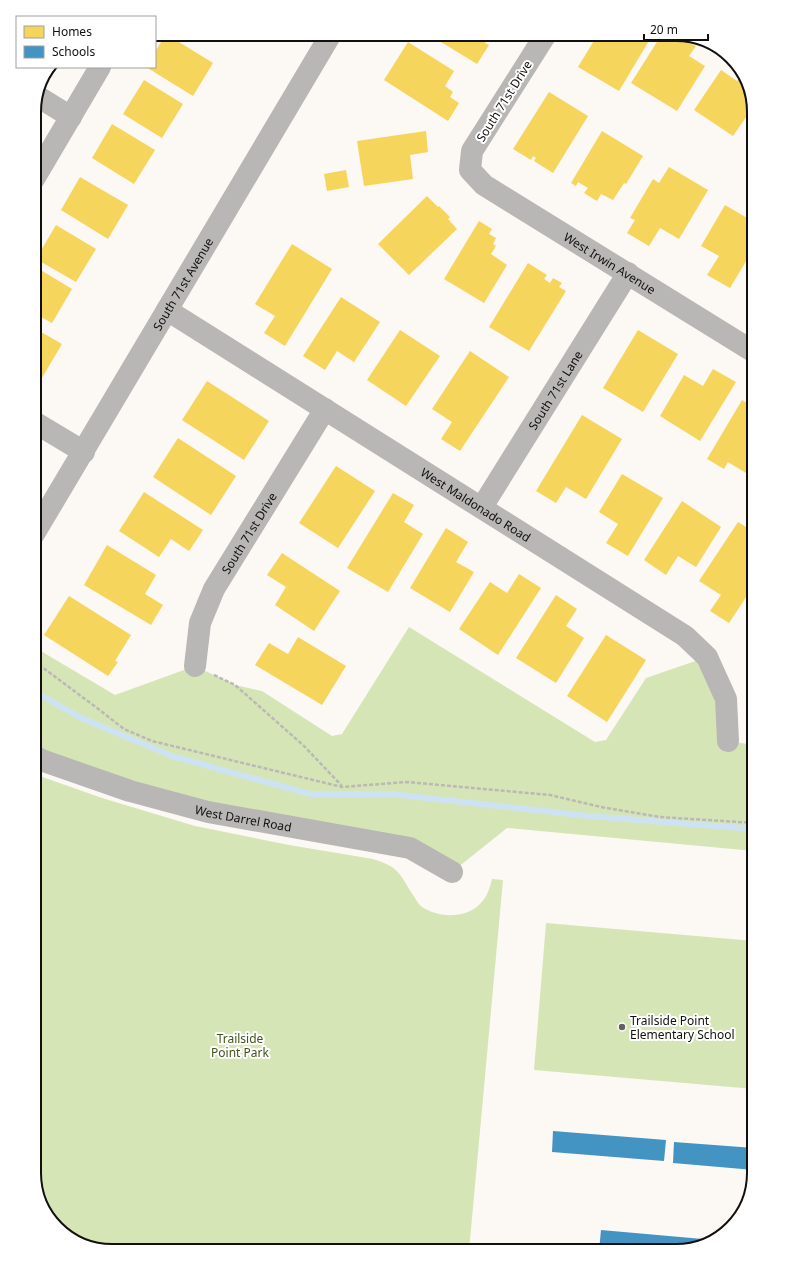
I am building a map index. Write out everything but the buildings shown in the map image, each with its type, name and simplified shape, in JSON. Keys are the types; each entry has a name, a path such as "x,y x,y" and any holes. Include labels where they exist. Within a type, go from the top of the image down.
{"street":[{"name":"South 71st Avenue","path":"41,523 327,41"},
{"name":"South 71st Drive","path":"470,170 472,151 542,41"},
{"path":"41,167 99,68"},
{"path":"42,99 71,117"},
{"name":"West Irwin Avenue","path":"470,170 484,185 747,348"},
{"name":"South 71st Lane","path":"482,507 628,273"},
{"name":"West Maldonado Road","path":"167,310 685,636 707,657 726,699 728,741"},
{"name":"South 71st Drive","path":"195,666 200,623 214,589 325,409"},
{"path":"41,426 84,452"},
{"name":"West Darrel Road","path":"41,760 130,791 208,812 410,848 452,872"}],"path":[{"path":"41,666 124,730 152,740 342,787 407,782 550,795 602,807 660,817 747,823"},
{"path":"195,666 235,685 304,746 342,787"}],"green space":[{"path":"409,627 595,742 606,740 646,678 707,657 728,741 747,744 747,850 507,828 452,872 410,848 208,812 41,758 41,651 115,695 195,666 235,685 262,691 332,736 342,734"},
{"name":"Trailside Point Park","path":"41,776 102,798 195,826 289,845 373,859 382,862 398,872 422,907 429,911 444,915 460,914 474,909 485,898 492,879 503,880 470,1244 107,1244 98,1243 80,1237 65,1226 53,1213 48,1205 42,1187 41,1178"},
{"path":"546,923 747,940 747,1088 534,1070"}],"waterway":[{"path":"41,695 79,717 172,756 310,794 391,794 589,816 747,828"}],"place":[{"name":"Trailside Point Elementary School","path":"622,1027"}]}
